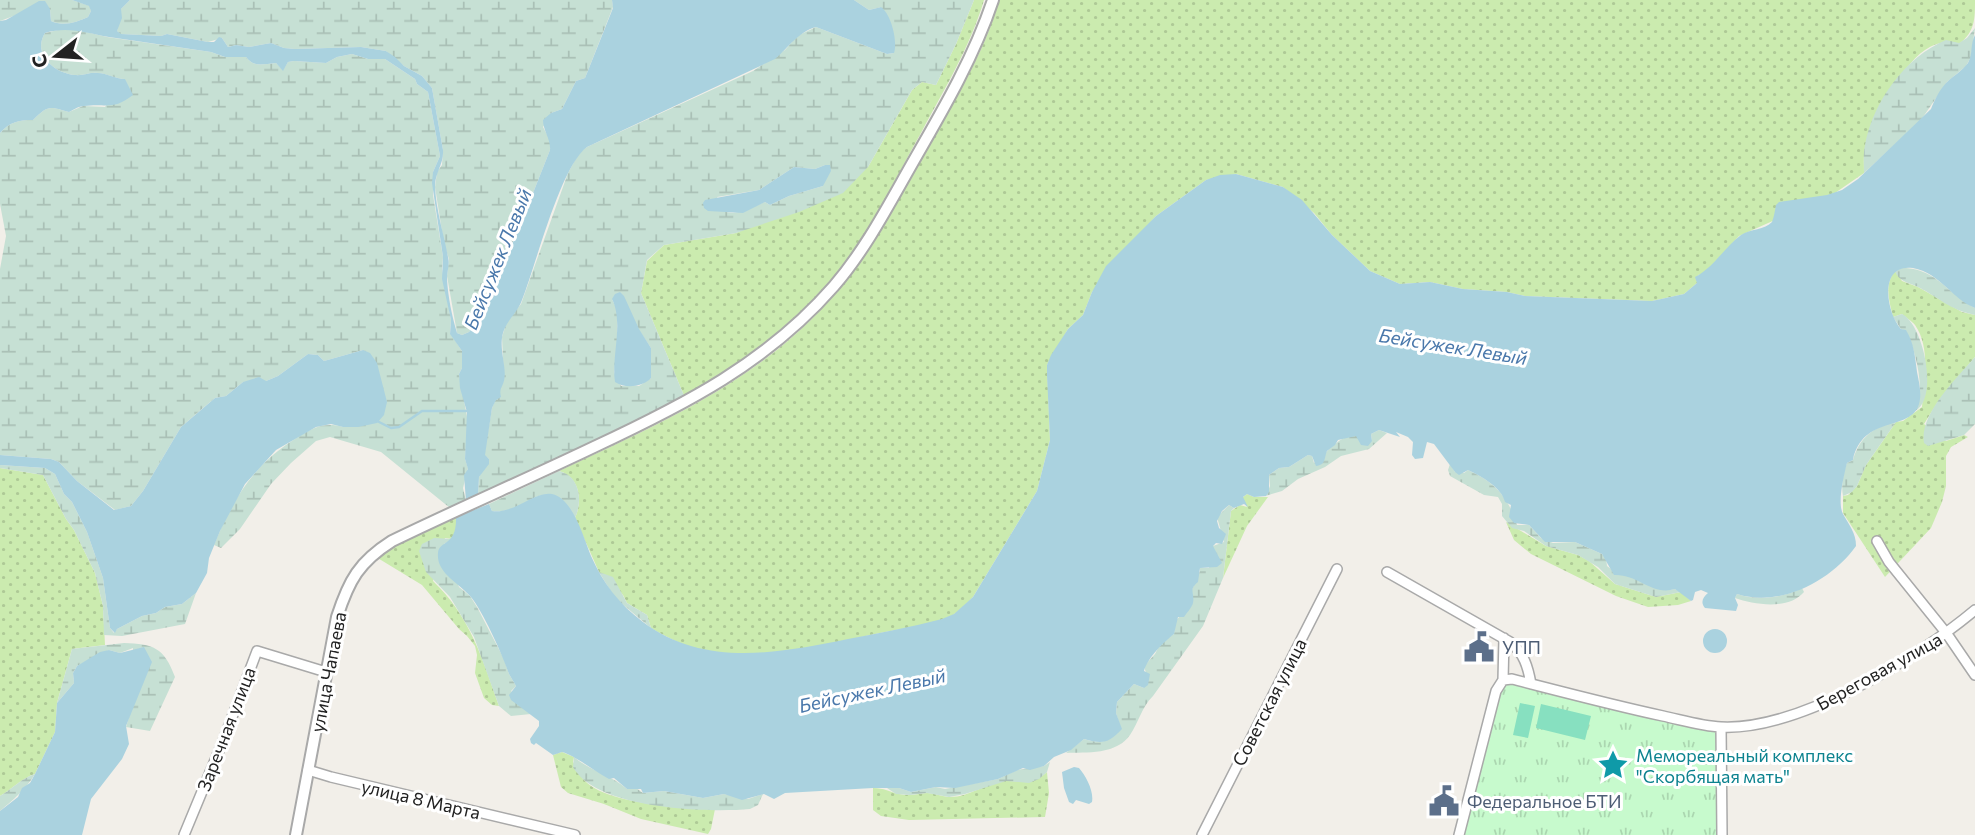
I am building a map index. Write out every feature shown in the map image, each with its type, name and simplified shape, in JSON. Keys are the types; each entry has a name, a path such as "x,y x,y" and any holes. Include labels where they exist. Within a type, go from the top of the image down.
{"street":[{"name":"улица Чапаева","path":"296,835 337,617 348,586 357,571 368,558 391,541 702,394 773,345 809,313 835,285 870,237 943,108 993,0"},
{"path":"1877,541 1889,562 1947,634 1975,675"},
{"name":"Советская улица","path":"1202,835 1336,569"},
{"path":"1387,572 1504,638 1521,653 1531,684"},
{"name":"Береговая улица","path":"1503,680 1512,679 1615,706 1721,727 1779,718 1820,705 1852,690 1947,634 1975,610"},
{"path":"1459,835 1496,691 1503,680 1504,638"},
{"name":"Заречная улица","path":"184,835 257,651 326,672"},
{"path":"1721,727 1722,835"},
{"name":"улица 8 Марта","path":"309,770 575,835"}],"green space":[{"path":"0,0 72,0 90,6 91,11 88,17 65,24 51,21 50,9 19,14 0,21"},
{"path":"130,0 612,0 613,7 585,78 576,81 562,109 551,113 543,127 551,142 550,150 518,231 474,325 469,332 462,335 457,333 447,276 449,259 435,187 437,172 442,165 443,150 432,88 422,76 386,51 361,47 295,49 271,43 228,47 222,38 208,42 167,34 120,34 117,31 121,9"},
{"path":"854,0 974,0 936,85 922,82 912,90 868,167 843,193 799,212 736,233 664,245 647,260 641,293 685,398 478,496 479,477 489,459 484,455 492,408 504,380 502,337 507,321 521,304 568,173 579,153 753,71 785,50 797,36 816,27 887,54 894,53 881,7 869,10","holes":["825,165 823,186 770,205 765,202 732,213 726,212 717,197 759,190 794,167 815,169","612,299 651,348 651,378 639,386 621,386 614,372 617,310"]},
{"path":"974,0 984,0 972,34 874,219 853,253 825,289 769,341 685,398 641,293 647,261 664,245 736,233 868,167 912,90 922,82 936,85"},
{"path":"999,0 1975,0 1975,13 1968,35 1959,44 1945,42 1932,46 1910,64 1867,141 1864,173 1835,193 1739,236 1704,274 1698,275 1697,283 1684,294 1652,301 1525,296 1463,289 1430,282 1400,284 1370,271 1332,235 1314,213 1283,187 1236,174 1206,180 1156,216 1136,238 1092,292 1083,315 1068,329 1047,365 1050,440 1037,491 973,597 958,611 920,626 820,646 754,655 710,652 665,636 651,628 647,615 627,603 623,595 599,572 575,518 579,504 578,490 571,478 559,471 643,432 722,388 794,335 827,303 867,252 903,193 968,76 986,38"},
{"path":"1975,28 1971,57 1966,66 1947,82 1921,120 1864,173 1864,148 1869,129 1883,97 1893,83 1904,69 1931,48 1946,40 1959,43"},
{"path":"78,30 107,37 211,52 225,57 246,57 256,64 276,63 283,70 288,62 326,63 352,54 368,59 385,59 415,79 417,84 428,92 440,156 433,172 433,195 451,320 450,333 462,351 462,368 459,374 468,422 465,459 468,468 463,488 466,501 450,508 381,452 330,437 316,441 291,463 271,484 240,529 221,548 214,545 237,497 269,459 283,447 315,428 325,425 343,427 363,350 324,361 318,355 308,354 278,376 266,381 243,382 226,396 215,398 181,427 143,491 131,506 115,510 77,481 59,462 0,455 0,269 6,236 0,204 0,133 15,122 33,120 49,108 69,112 83,106 105,107 125,79 98,73 75,75 53,66 43,55 41,48 45,33"},
{"path":"1902,268 1917,270 1935,278 1975,308 1975,315 1951,306 1901,280 1895,271"},
{"path":"1895,271 1902,281 1962,312 1975,315 1975,357 1939,400 1924,424 1946,441 1964,435 1968,437 1951,447 1946,456 1946,486 1942,502 1931,528 1885,577 1843,513 1843,496 1857,486 1866,465 1896,422 1903,421 1922,407 1925,354 1915,325 1902,314 1893,317 1888,287"},
{"path":"1902,314 1917,332 1926,362 1926,392 1922,404 1915,411 1920,393 1916,360 1906,331 1901,329 1893,317"},
{"path":"1975,357 1975,424 1964,435 1928,446 1924,443 1927,420 1941,397"},
{"path":"1896,422 1866,465 1857,486 1843,496 1842,483 1847,463 1853,460 1863,439 1874,430"},
{"path":"1379,430 1387,433 1369,449 1341,456 1325,467 1298,479 1282,491 1266,496 1270,486 1269,475 1279,468 1289,467 1308,455 1312,456 1314,463 1339,441 1350,436 1372,441 1371,434"},
{"path":"1450,464 1455,472 1464,473 1468,470 1500,492 1517,525 1529,525 1541,538 1553,543 1575,542 1602,554 1606,558 1607,566 1619,575 1633,577 1660,589 1675,589 1681,592 1656,597 1615,584 1598,567 1578,555 1546,546 1524,531 1512,528 1502,516 1502,504 1498,497 1484,495 1450,476"},
{"path":"0,465 45,468 55,474 87,532 103,578 110,628 114,633 142,616 182,604 196,593 185,624 122,636 104,635 103,606 95,573 43,475 0,468"},
{"path":"0,468 43,475 95,573 103,606 105,645 72,649 57,703 55,732 35,774 0,796"},
{"path":"559,471 571,478 578,490 579,504 575,518 564,503 554,496 545,495 505,511 492,511 489,504"},
{"path":"1247,494 1268,497 1247,526 1223,578 1231,511 1240,505 1247,507 1242,498"},
{"path":"1229,505 1234,508 1231,511 1223,578 1203,626 1146,705 1124,741 1101,751 1066,753 1084,739 1104,741 1121,729 1116,713 1117,702 1134,684 1144,688 1144,666 1161,642 1174,634 1175,621 1192,605 1191,592 1200,568 1209,568 1213,546 1224,542 1217,517"},
{"path":"456,517 457,530 452,539 445,538 433,581 457,609 474,639 499,706 492,705 484,698 475,673 475,646 467,636 422,585 376,557"},
{"path":"1506,522 1546,546 1589,561 1615,584 1656,597 1681,592 1691,601 1678,605 1648,607 1616,596 1531,554 1514,540"},
{"path":"434,538 452,539 444,544 459,587 470,596 477,607 504,659 516,686 511,691 531,714 511,716 499,706 474,637 450,597 426,572 419,551 422,544"},
{"path":"599,572 613,577 627,603 647,615 651,628 615,598"},
{"path":"1802,588 1804,592 1798,598 1781,604 1752,603 1735,598 1737,594 1762,598 1778,596"},
{"path":"124,643 150,646 162,653 175,677 150,731 126,727 131,711 133,648 120,653 109,650 77,666 73,673 74,683 57,703 72,649"},
{"path":"1511,683 1718,731 1719,835 1464,835 1500,693 1504,686"},
{"path":"1520,703 1535,706 1528,738 1513,735"},
{"path":"1541,704 1591,716 1585,740 1536,728"},
{"path":"562,752 574,757 573,762 585,781 610,795 647,803 715,809 711,829 708,834 641,819 568,793 561,787 553,755"},
{"path":"574,757 627,789 636,788 643,793 664,791 703,798 724,794 748,799 763,794 758,805 750,809 731,810 681,809 628,800 604,792 585,781 573,767"},
{"path":"1050,762 1047,772 1029,783 1006,781 949,797 927,793 896,794 887,788 911,792 936,787 945,789 998,779 1017,770 1044,766"},
{"path":"1047,772 1049,793 1045,817 909,820 881,816 873,810 873,788 903,795 927,793 956,797 999,782 1031,781"},
{"path":"35,774 23,789 0,811 0,796"}],"water":[{"path":"72,0 130,0 121,9 122,18 117,31 121,34 167,34 208,42 214,42 219,37 228,47 271,43 295,49 361,47 386,51 422,76 432,88 443,150 435,181 436,195 449,260 447,279 450,306 457,333 462,335 469,332 474,325 518,231 550,150 543,120 562,109 576,81 585,78 613,8 612,0 854,0 869,10 881,7 885,10 893,28 895,48 894,53 887,54 816,27 799,36 775,59 587,147 567,174 522,300 503,332 505,376 501,397 492,408 485,455 489,464 479,477 478,496 466,501 464,475 468,469 465,459 467,412 459,374 462,368 462,351 450,334 451,320 442,279 443,257 432,183 433,172 440,156 428,92 417,84 415,79 385,59 368,59 352,54 326,63 288,62 283,71 276,63 256,64 246,57 225,57 211,52 61,30 45,33 41,48 47,61 60,71 75,75 101,73 125,79 133,95 114,105 82,106 69,112 49,108 33,120 15,122 0,133 0,21 39,1 45,1 50,9 51,21 56,23 70,23 88,17 91,11 89,6"},
{"name":"Бейсужек Левый","path":"1975,35 1975,308 1922,271 1913,268 1894,273 1888,291 1889,301 1896,322 1901,329 1906,330 1912,345 1920,388 1919,404 1907,418 1876,429 1866,436 1858,446 1853,460 1847,463 1841,509 1853,533 1856,546 1845,559 1819,580 1787,594 1753,597 1737,594 1736,611 1705,608 1703,600 1708,593 1701,590 1695,592 1691,601 1675,589 1659,590 1631,578 1614,575 1602,554 1575,542 1545,542 1529,525 1514,523 1509,517 1511,505 1505,502 1495,487 1468,470 1459,475 1434,444 1427,442 1423,458 1415,459 1412,455 1413,442 1408,437 1379,430 1371,434 1372,441 1368,446 1361,445 1356,436 1338,440 1327,451 1322,464 1316,466 1312,456 1308,455 1289,467 1279,468 1269,475 1269,492 1266,496 1254,497 1247,494 1243,497 1248,507 1244,504 1234,508 1229,505 1222,511 1217,521 1219,528 1226,534 1222,544 1216,543 1213,546 1222,563 1217,567 1200,568 1198,582 1193,590 1193,603 1184,617 1178,617 1174,634 1157,650 1146,666 1144,671 1150,674 1148,685 1144,688 1134,684 1117,702 1116,713 1122,729 1113,738 1100,742 1084,739 1044,766 1030,770 1023,768 998,779 955,788 936,787 911,792 899,788 873,788 785,793 774,799 764,794 742,800 724,794 703,798 664,791 643,793 641,789 627,789 614,778 609,779 567,754 562,752 553,755 536,743 531,743 530,739 539,726 539,721 511,700 509,695 516,686 486,622 475,602 444,572 438,560 439,549 454,533 456,517 489,504 492,511 500,511 538,496 552,494 559,497 572,511 596,566 619,600 634,615 666,637 691,646 742,653 769,652 942,619 954,614 973,597 1037,491 1050,440 1047,365 1051,355 1068,329 1083,315 1106,266 1156,216 1206,180 1220,175 1236,174 1283,187 1302,200 1332,235 1370,271 1400,284 1430,282 1463,289 1525,296 1652,301 1684,294 1697,283 1695,277 1741,235 1772,222 1779,202 1827,195 1842,190 1858,179 1931,109 1944,86 1968,63"},
{"path":"830,165 831,171 823,186 770,205 765,202 743,213 708,211 704,208 705,200 759,190 794,167 815,169"},
{"path":"620,292 651,348 651,378 634,386 615,382 617,319 612,299"},
{"path":"363,350 370,353 377,363 387,402 384,415 377,423 358,427 331,424 316,427 276,450 245,484 220,531 209,558 207,573 196,593 182,604 142,616 117,629 115,633 110,628 103,578 87,532 55,474 45,468 0,465 0,455 51,459 59,462 77,481 114,510 131,506 143,491 181,427 215,398 226,396 243,382 259,377 266,381 278,376 308,354 318,355 324,361"},
{"path":"1715,629 1723,633 1727,641 1723,649 1715,653 1707,649 1703,641 1707,633"},
{"path":"144,647 152,662 126,726 129,744 122,759 91,799 82,835 0,835 0,811 18,797 22,788 30,783 35,774 55,732 57,703 74,683 73,673 77,666 100,652 109,650 120,653"},
{"path":"1074,767 1079,768 1089,784 1092,802 1089,804 1076,800 1073,804 1069,802 1062,772"}],"waterway":[{"path":"377,421 391,428 399,427 422,411 468,411"}],"place":[{"name":"УПП","path":"1479,647"},
{"name":"Мемореальный комплекс \"Cкорбящая мать\"","path":"1613,765"},
{"name":"Федеральное БТИ","path":"1444,801"}]}
